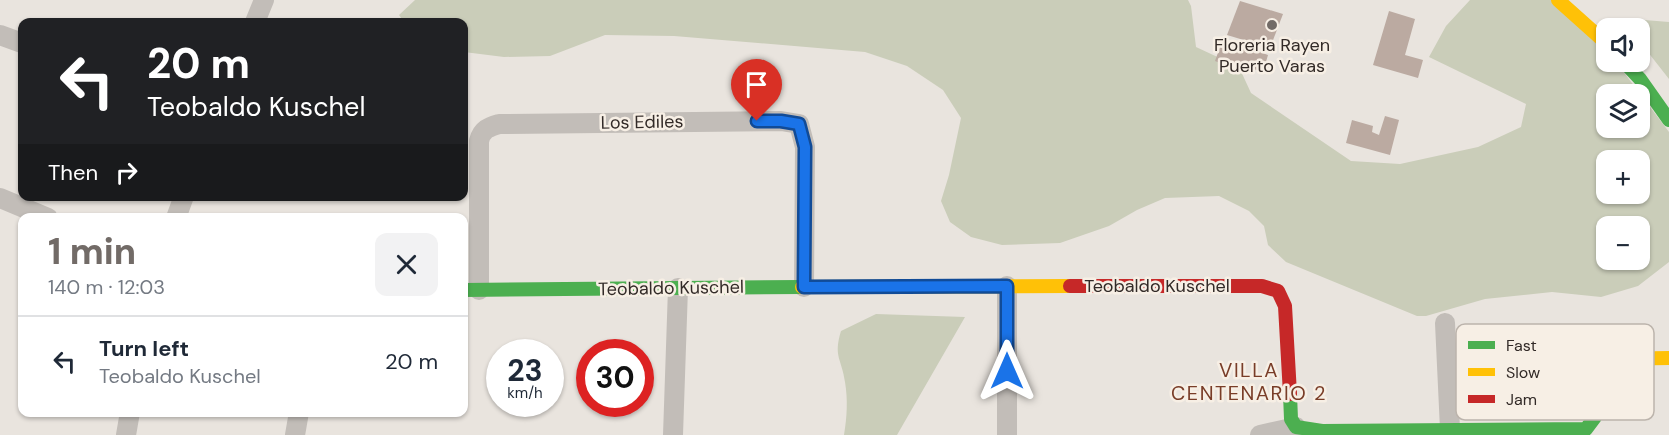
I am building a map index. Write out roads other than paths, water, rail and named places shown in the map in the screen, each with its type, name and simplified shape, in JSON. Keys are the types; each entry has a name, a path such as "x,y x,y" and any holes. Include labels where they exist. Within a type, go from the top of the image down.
{"street":[{"path":"257,18 264,0"},
{"path":"1558,0 1596,34"},
{"path":"0,35 18,42"},
{"path":"1633,72 1669,120"},
{"name":"Los Ediles","path":"471,290 479,141 483,131 489,127 500,124 781,121 799,124 805,147 804,287"},
{"path":"0,198 36,213"},
{"path":"1007,286 1007,435"},
{"name":"Teobaldo Kuschel","path":"471,290 1262,286 1278,291 1285,306 1289,411 1296,427"},
{"path":"673,435 678,288"},
{"path":"1445,323 1450,429"},
{"path":"126,435 129,417"},
{"path":"295,435 298,417"},
{"path":"1260,435 1296,427 1322,431 1586,429 1592,420"}],"place":[{"name":"Floreria Rayen Puerto Varas","path":"1272,25"}],"district":[{"name":"VILLA CENTENARIO 2","path":"1249,382"}]}
